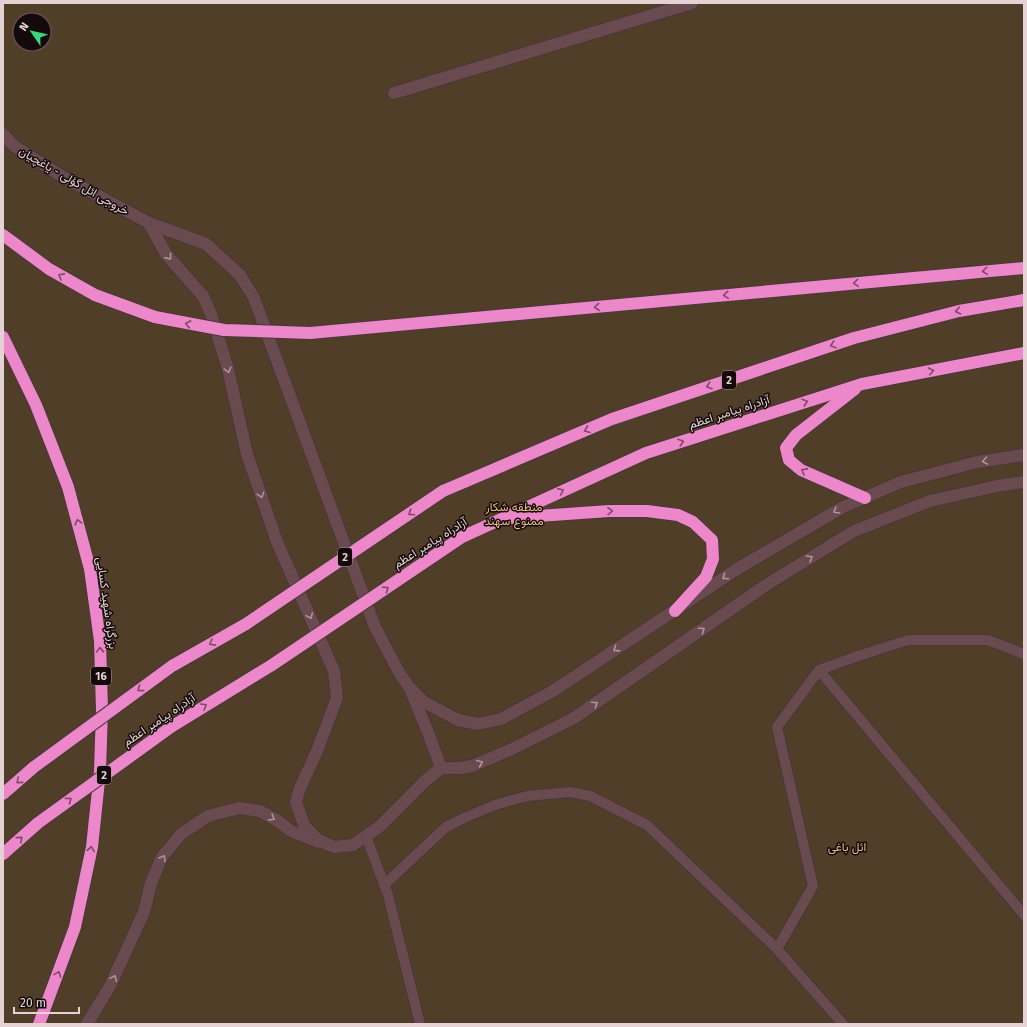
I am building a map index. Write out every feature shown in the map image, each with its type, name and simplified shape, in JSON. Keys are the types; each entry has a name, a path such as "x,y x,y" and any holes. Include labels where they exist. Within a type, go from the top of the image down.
{"highway":[{"path":"3,235 49,269 95,295 155,317 224,330 310,333 1024,268"},
{"name":"2","path":"3,794 34,767 172,666 246,624 443,491 612,419 854,338 959,311 1024,300"},
{"name":"بزرگراه شهید کسایی","path":"3,337 36,405 68,486 90,568 100,641 102,710 100,771 92,847 75,927 39,1024"},
{"name":"آزادراه پیامبر اعظم","path":"3,854 38,823 171,727 272,665 462,537 646,453 862,384 1024,353"},
{"path":"862,384 796,435 786,448 790,460 801,470 865,498"},
{"path":"501,518 609,511 646,511 678,515 693,522 712,540 713,559 706,577 675,611"}],"main road":[{"path":"394,93 692,3"},
{"name":"خروجی ائل گؤلی - یاغچیان","path":"3,134 14,146 63,177 149,223 206,244 240,275 254,298 375,627 400,674 409,687"},
{"path":"149,223 166,254 203,296 211,314 228,369 247,454 277,542 334,671 337,698 317,751 300,788 296,802 304,825 318,840 334,847"},
{"path":"409,687 424,702 458,720 478,724 501,719 553,691 736,569 843,507 901,482 977,462 1024,455"},
{"path":"87,1024 110,986 144,912 151,883 162,857 182,834 208,816 239,808 260,811 278,821 291,831 310,840 334,847 353,845 379,827 424,782 442,768 461,768 472,766 512,749 574,718 766,585 854,531 930,501 997,486 1024,482"},
{"path":"409,687 442,768"}],"lane":[{"path":"777,949 813,886 777,727 819,670 908,640 988,640 1024,654"},
{"path":"819,670 1024,915"},
{"path":"384,885 428,843 446,828 464,818 495,805 527,796 570,792 590,796 647,825 777,949 843,1024"},
{"path":"366,836 388,895 420,1024"}],"green space":[{"name":"منطقه شکار ممنوع سهند","path":"3,3 1024,3 1024,1024 3,1024"}],"park label":[{"name":"ائل باغی","path":"847,847"}]}
